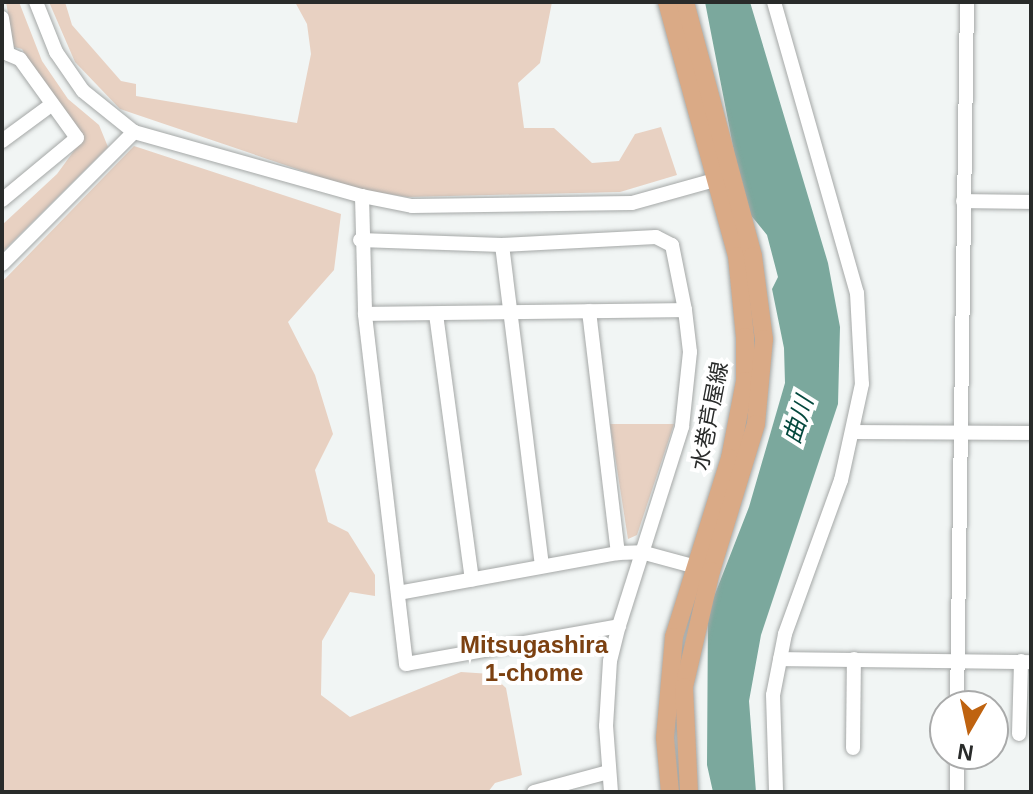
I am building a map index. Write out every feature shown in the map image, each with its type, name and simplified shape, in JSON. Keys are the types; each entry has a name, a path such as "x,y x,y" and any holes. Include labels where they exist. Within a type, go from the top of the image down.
{"main road":[{"name":"水巻芦屋線","path":"667,2 755,268 764,339 756,424 703,569 666,686 670,792"},
{"name":"水巻芦屋線","path":"685,2 723,178"},
{"name":"水巻芦屋線","path":"689,792 684,687 703,569"}],"street":[{"path":"36,2 56,52 83,91 134,132 362,196 412,206 632,203 723,178"},
{"path":"774,2 857,293 862,384 855,432 780,659 771,730 776,792"},
{"path":"957,690 967,2"},
{"path":"2,18 5,57 20,59 77,138 2,200"},
{"path":"2,141 51,105"},
{"path":"2,264 134,132"},
{"path":"362,196 360,240 365,314 406,664 619,626"},
{"path":"963,201 1031,202"},
{"path":"360,240 502,245 656,237 672,245 690,352 682,427 641,552 610,661 608,772 611,792"},
{"path":"502,245 542,566"},
{"path":"365,314 685,310"},
{"path":"589,311 618,553"},
{"path":"436,314 472,580"},
{"path":"855,432 1031,433"},
{"path":"398,593 618,553 641,552 703,569"},
{"path":"780,659 1026,662 1019,734"},
{"path":"853,748 854,659"},
{"path":"957,770 957,792"},
{"path":"534,792 608,772"}],"shaded area":[{"path":"6,2 19,2 42,61 68,99 99,125 108,147 2,252 2,225 57,174 84,137 43,87 22,49 14,47"},
{"path":"49,2 65,2 72,25 121,81 136,84 136,96 297,123 311,54 307,24 295,2 552,2 540,63 518,83 524,128 554,128 592,163 619,161 635,134 661,127 677,175 620,192 408,197 356,189 120,109 75,62"},
{"path":"134,146 341,214 334,270 288,322 315,375 333,434 315,470 328,522 348,532 375,575 375,596 350,592 322,641 321,695 350,717 461,672 491,674 506,688 522,775 495,783 488,792 2,792 2,282"},
{"path":"610,424 674,424 637,535 628,539"}],"water":[{"name":"曲川","path":"705,2 750,2 828,263 840,327 838,404 761,635 749,701 756,792 713,792 707,765 708,612 749,507 785,383 784,348 772,289 778,277 767,235 745,208"}],"district":[{"name":"Mitsugashira 1-chome","path":"534,659"}]}
